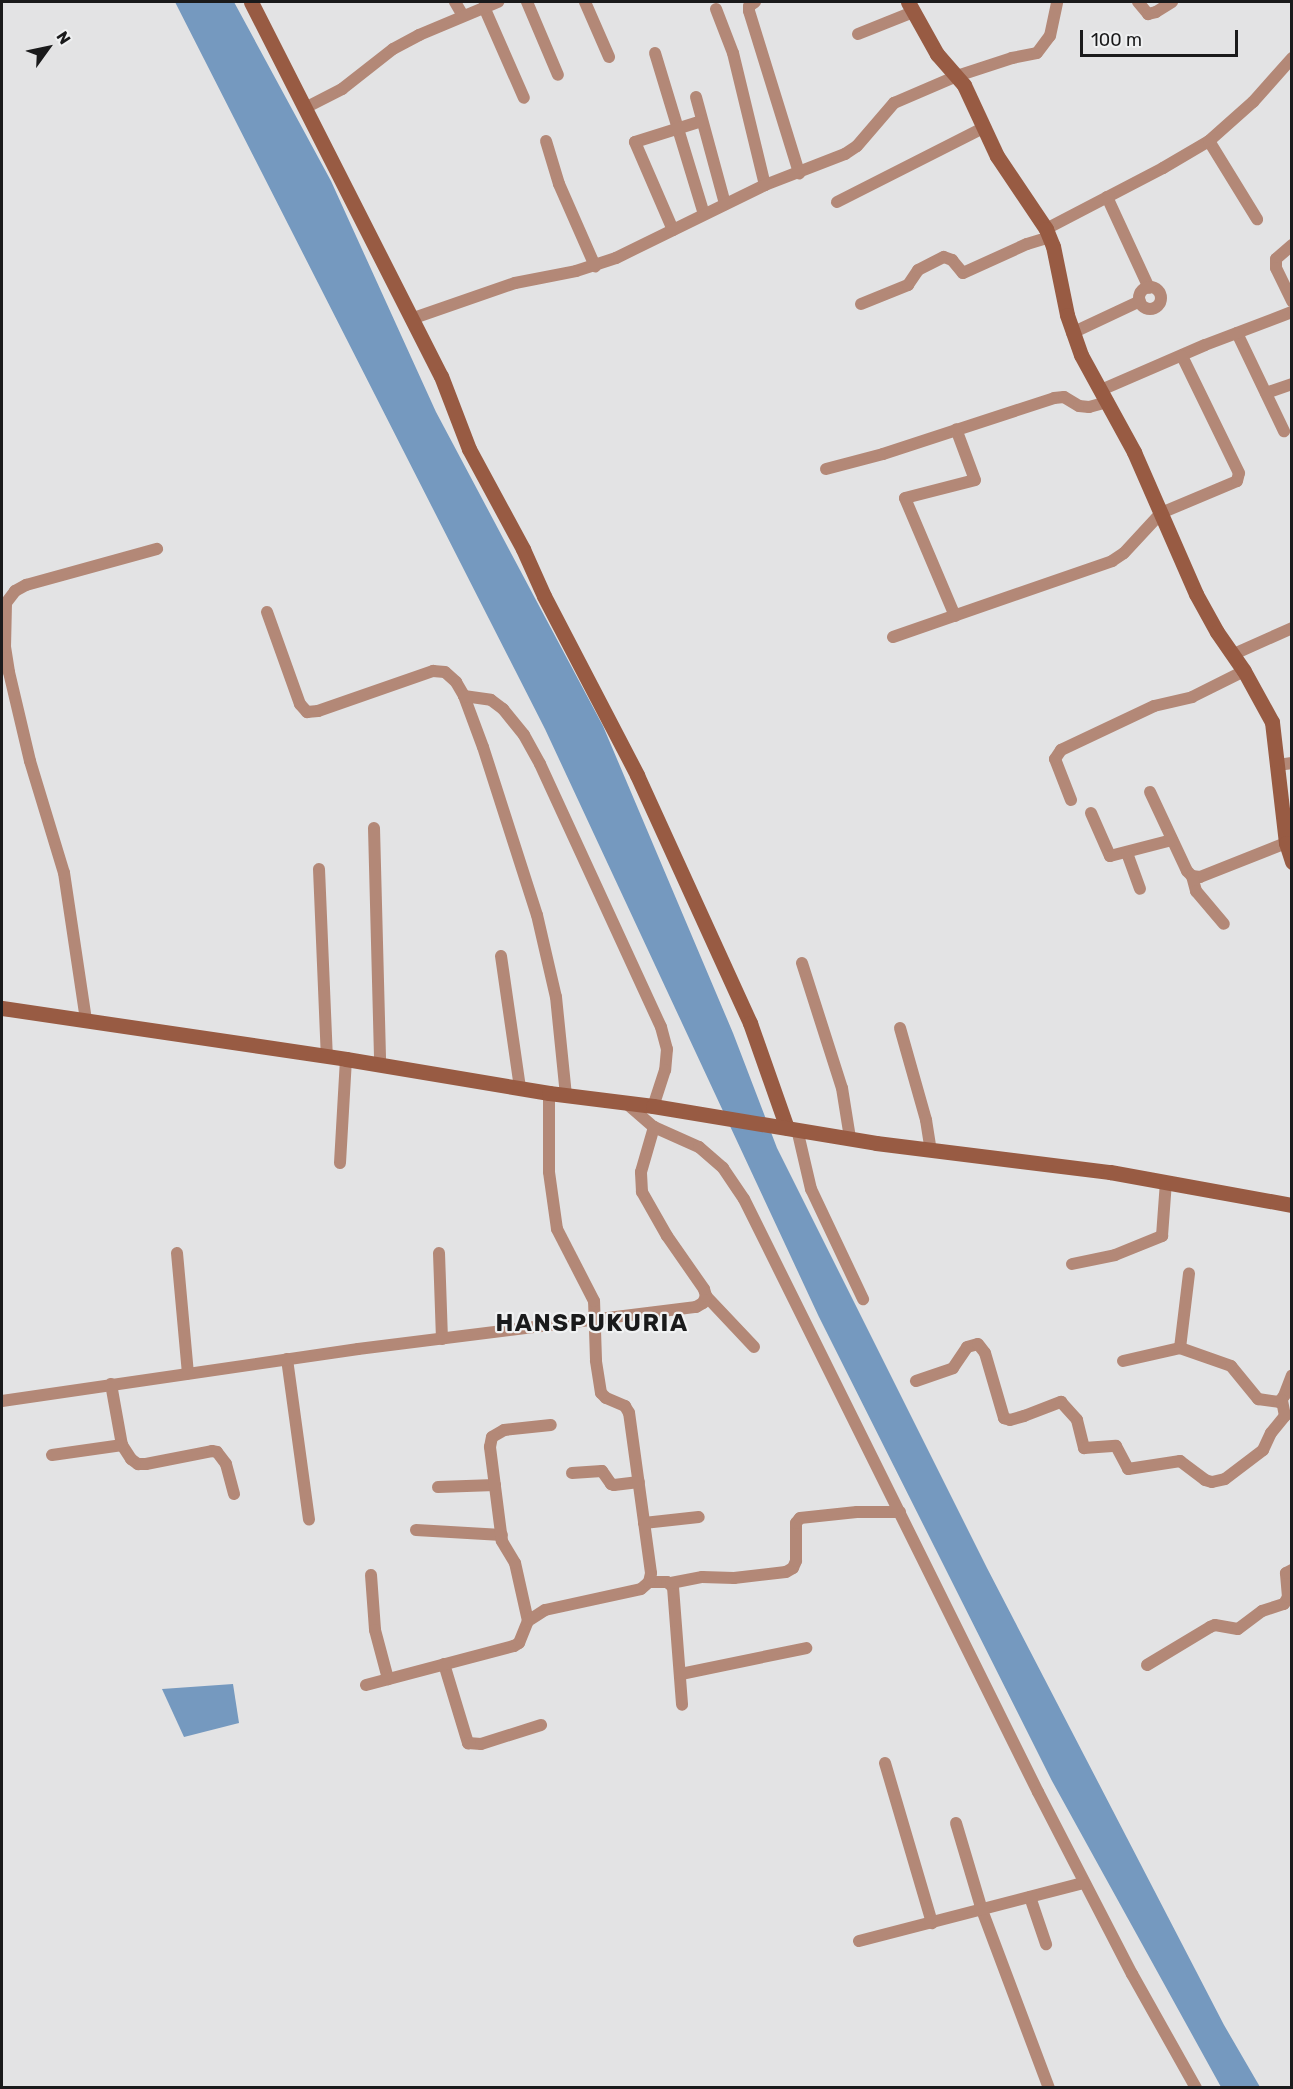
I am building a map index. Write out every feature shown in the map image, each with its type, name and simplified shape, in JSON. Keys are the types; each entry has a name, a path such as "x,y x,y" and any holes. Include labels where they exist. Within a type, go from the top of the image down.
{"street":[{"path":"251,2 441,376 469,449 523,549 544,596 637,775 750,1023 811,1190 863,1299"},
{"path":"455,2 463,16"},
{"path":"304,108 342,89 393,49 498,2"},
{"path":"527,2 558,75"},
{"path":"585,2 609,57"},
{"path":"753,2 749,11 798,173"},
{"path":"411,319 515,284 596,266 765,185 830,161 857,146 894,103 957,76 1011,58 1037,53 1050,36 1057,2"},
{"path":"1137,2 1148,14 1172,2"},
{"path":"484,7 524,98"},
{"path":"858,34 910,7 937,54 957,76 971,97 983,128 998,156 1048,233 1072,333 1081,355 1104,396 1161,513 1197,594 1217,632 1234,654 1272,722 1285,764 1286,843 1292,862"},
{"path":"716,9 733,53 765,185"},
{"path":"655,53 704,214"},
{"path":"861,304 908,285 918,270 944,257 952,260 963,273 1048,233 1107,197 1163,168 1209,141 1252,102 1292,58"},
{"path":"696,97 725,204"},
{"path":"673,230 635,142 702,121"},
{"path":"837,202 983,128"},
{"path":"546,141 558,184 596,266"},
{"path":"1209,141 1257,219"},
{"path":"1107,197 1149,288"},
{"path":"1292,245 1276,259 1276,268 1292,301"},
{"path":"1072,333 1140,301 1143,291 1149,288 1159,291 1161,298 1159,304 1150,309 1144,307 1140,301"},
{"path":"826,469 883,454 1054,398 1064,397 1079,406 1104,396 1182,356 1292,312"},
{"path":"1237,333 1284,430"},
{"path":"893,637 1119,558 1161,513 1239,478 1182,356"},
{"path":"1266,393 1292,384"},
{"path":"955,616 905,498 975,480 956,429"},
{"path":"86,1020 64,873 30,761 9,672 5,647 6,603 15,591 26,585 157,549"},
{"path":"267,612 300,704 307,712 318,711 433,671 445,672 456,682 464,696 537,915 556,997 566,1095"},
{"path":"1234,654 1292,628"},
{"path":"1071,800 1055,759 1061,750 1154,706 1192,697 1244,671"},
{"path":"464,696 491,700 503,709 524,735 540,764 661,1027 667,1049 666,1070 653,1106"},
{"path":"1150,792 1187,871 1192,876 1196,891 1224,924"},
{"path":"1091,813 1106,852 1114,857 1172,840"},
{"path":"374,828 380,1065"},
{"path":"1192,876 1200,877 1286,843"},
{"path":"1127,853 1140,889"},
{"path":"319,868 327,1056"},
{"path":"501,956 520,1088"},
{"path":"802,963 842,1088 850,1138"},
{"path":"2,1008 327,1056 549,1093 653,1106 850,1138 1166,1182 1292,1205"},
{"path":"900,1028 926,1120 931,1150"},
{"path":"340,1163 346,1059"},
{"path":"366,1685 514,1646 519,1643 528,1622 545,1610 641,1589 649,1582 651,1573 629,1413 620,1402 606,1398 598,1384 596,1320 589,1288 565,1249 556,1229 549,1172 549,1093"},
{"path":"626,1103 654,1127 699,1147 723,1168 734,1182 1084,1883 1196,2088"},
{"path":"654,1127 641,1173 642,1192 706,1296 754,1347"},
{"path":"1071,1264 1115,1255 1162,1236 1166,1182"},
{"path":"177,1253 188,1373"},
{"path":"439,1253 442,1339"},
{"path":"1180,1348 1189,1274"},
{"path":"2,1401 287,1359 686,1310 703,1303 706,1296"},
{"path":"916,1381 953,1368 967,1347 978,1344 985,1353 1004,1418 1010,1420 1061,1402 1077,1420 1084,1448 1116,1446 1128,1469 1185,1462 1196,1474 1212,1482 1225,1479 1260,1454 1271,1432 1287,1422 1282,1400 1292,1375"},
{"path":"1123,1361 1180,1348 1235,1369 1258,1399 1279,1402 1282,1400"},
{"path":"287,1359 309,1520"},
{"path":"111,1384 122,1445 138,1464 212,1450 218,1452 226,1464 234,1494"},
{"path":"528,1622 515,1563 502,1535 490,1447 492,1437 507,1429 551,1425"},
{"path":"52,1455 122,1445"},
{"path":"572,1473 598,1470 604,1473 610,1484 639,1482"},
{"path":"438,1487 495,1485"},
{"path":"649,1582 671,1583 702,1577 734,1578 786,1572 793,1568 796,1561 796,1523 800,1518 857,1512 900,1512"},
{"path":"644,1522 699,1517"},
{"path":"416,1530 502,1535"},
{"path":"1147,1665 1210,1627 1215,1625 1238,1629 1262,1611 1284,1604 1288,1597 1286,1573 1292,1570"},
{"path":"370,1575 375,1630 388,1679"},
{"path":"671,1583 682,1705"},
{"path":"681,1674 806,1648"},
{"path":"444,1664 468,1743 481,1744 541,1725"},
{"path":"885,1763 932,1923"},
{"path":"956,1823 982,1910 1049,2088"},
{"path":"859,1941 1084,1883"},
{"path":"1030,1897 1046,1944"}],"water":[{"path":"175,2 234,2 331,181 436,412 603,726 733,1033 777,1148 987,1568 1224,2025 1260,2087 1221,2087 1052,1781 819,1317 545,729"},
{"path":"233,1684 239,1723 184,1737 162,1689"}],"district":[{"name":"HANSPUKURIA","path":"592,1324"}]}
